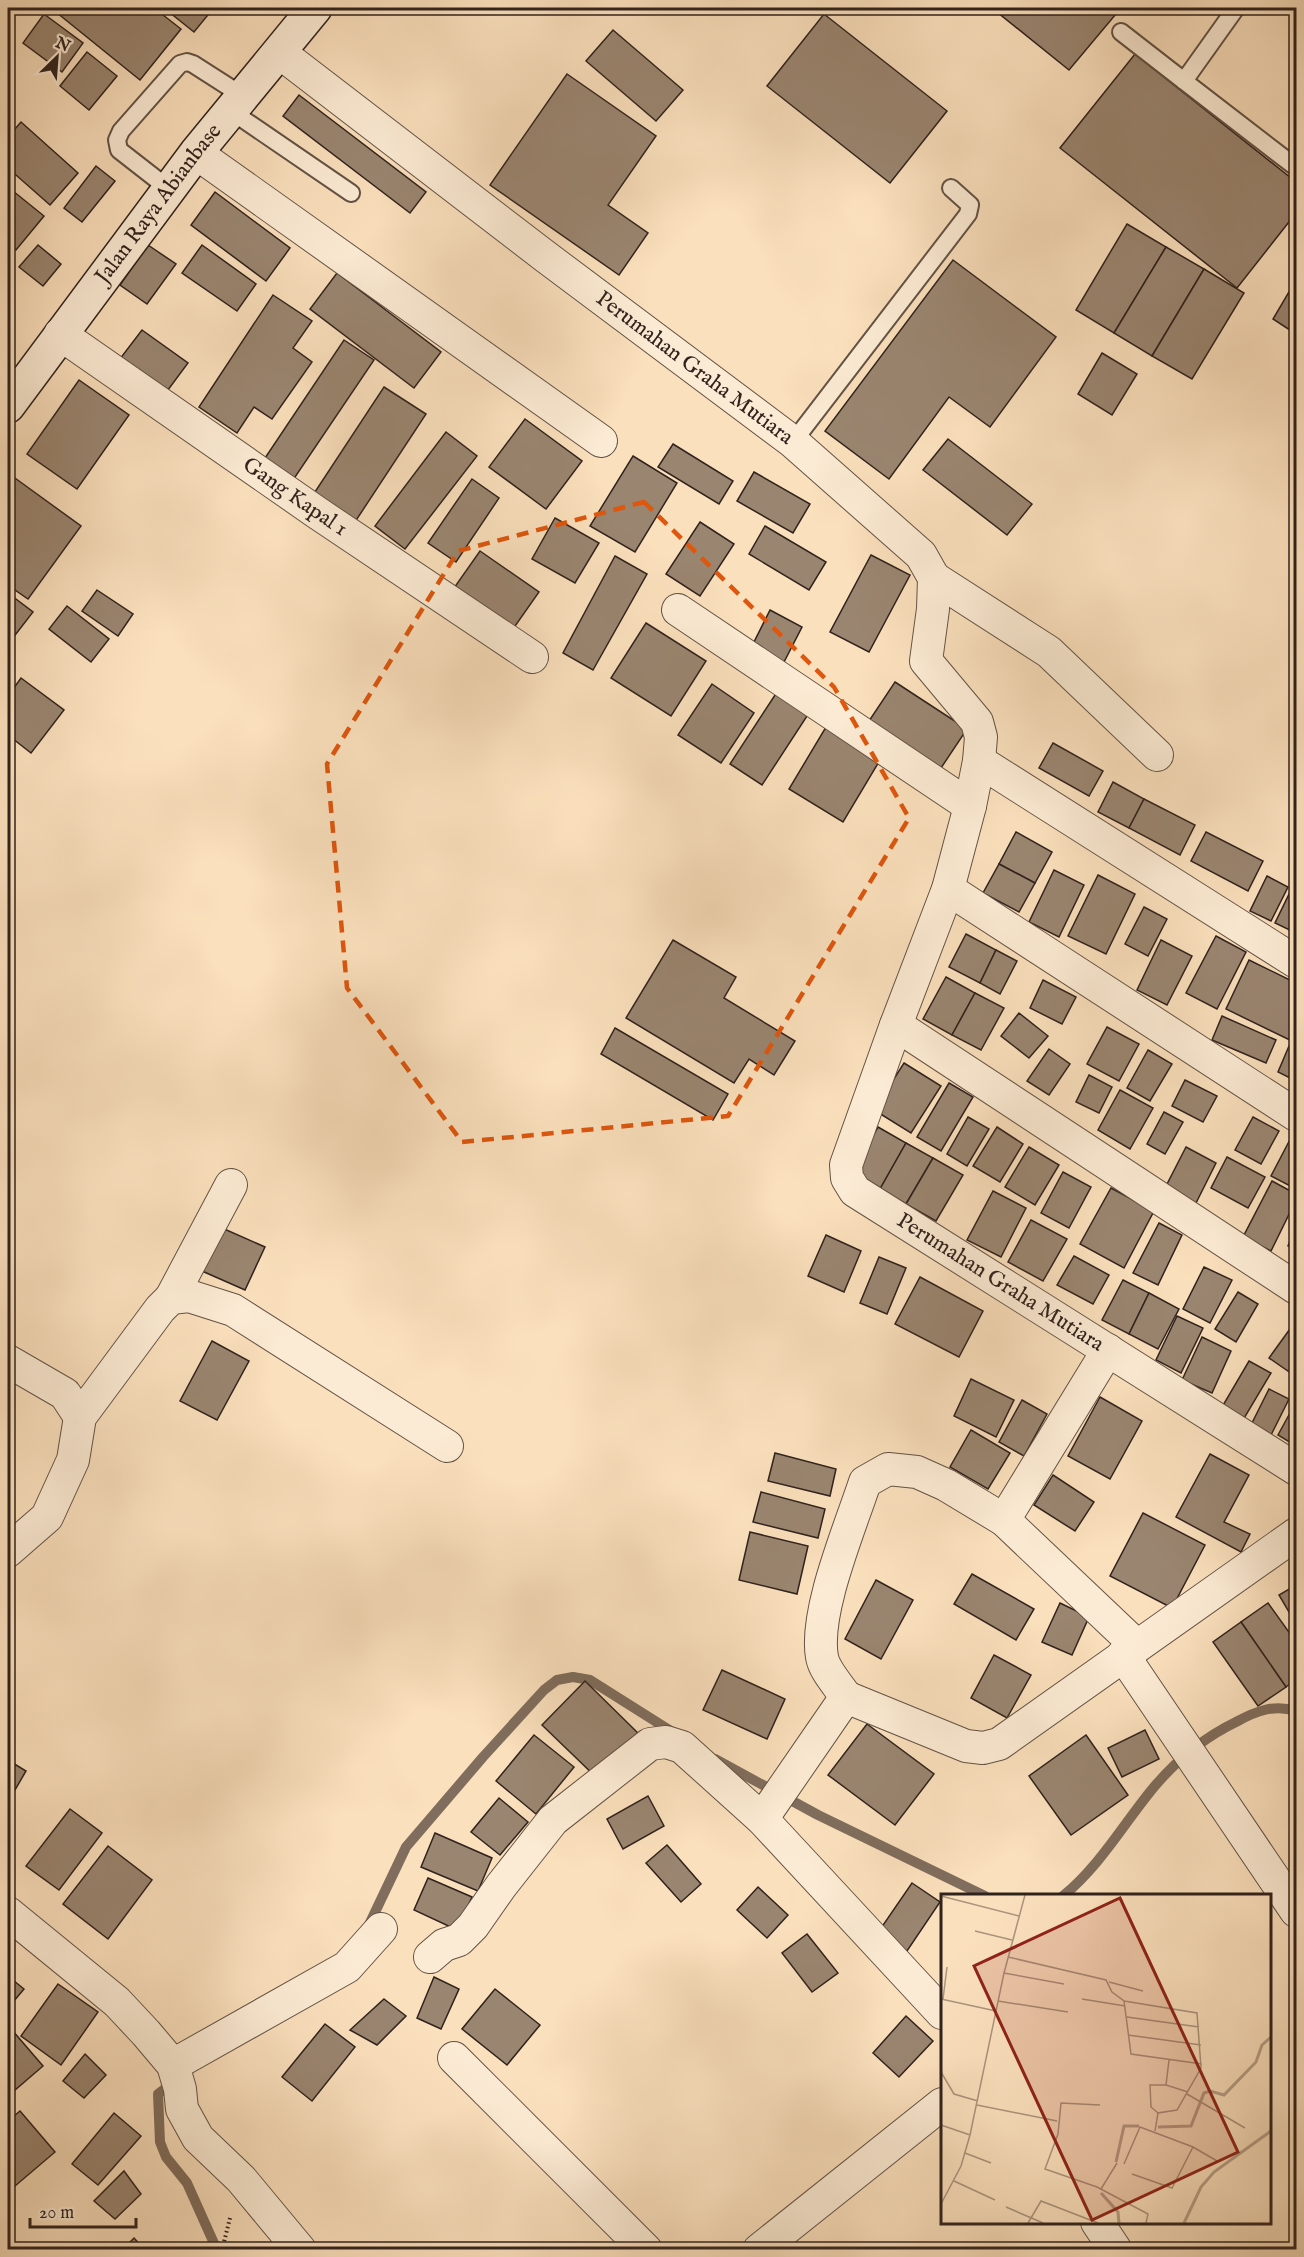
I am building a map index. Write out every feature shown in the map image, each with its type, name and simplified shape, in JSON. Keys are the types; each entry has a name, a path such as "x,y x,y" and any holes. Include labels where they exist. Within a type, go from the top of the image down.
{"main road":[{"name":"Jalan Raya Abianbase","path":"8,403 196,153 315,8"}],"street":[{"name":"Perumahan Graha Mutiara","path":"279,52 555,264 794,442 921,555 934,578 933,609 926,662 977,722 981,737 979,761 970,806 948,889 846,1165 847,1178 855,1191 1296,1469"},
{"path":"196,153 601,441"},
{"name":"Gang Kapal 1","path":"60,334 316,512 532,657"},
{"path":"934,578 1049,652 1157,755"},
{"path":"678,610 970,806"},
{"path":"979,761 1296,962"},
{"path":"948,889 1296,1115"},
{"path":"896,1025 1296,1288"},
{"path":"8,1551 47,1517 73,1460 80,1417 160,1309 171,1298 231,1185"},
{"path":"171,1298 189,1296 233,1310 447,1446"},
{"path":"1004,1520 1108,1350"},
{"path":"8,1361 64,1394 80,1417"},
{"path":"1296,1534 1130,1651 999,1744 983,1748 966,1746 846,1697 822,1660 820,1630 865,1482 888,1469 917,1472 946,1485 1004,1520 1130,1651 1182,1742 1296,1911"},
{"path":"762,1819 846,1697"},
{"path":"430,1957 444,1945 459,1940 473,1926 553,1820 650,1744 666,1742 682,1747 762,1819 941,2012"},
{"path":"8,1912 117,2002 173,2065 180,2089 182,2109 198,2138 241,2179 300,2250"},
{"path":"173,2065 347,1967 381,1929"},
{"path":"454,2058 646,2250"},
{"path":"759,2250 941,2105"},
{"path":"1098,2224 1115,2249"}],"lane":[{"path":"1184,81 1236,8"},
{"path":"1121,32 1293,165"},
{"path":"170,189 119,150 117,140 121,130 180,64 187,62 193,63 237,104 351,193"},
{"path":"794,442 968,214 970,205 951,188"}],"highlighted area":[{"path":"644,502 834,687 909,818 728,1116 462,1142 347,988 327,764 458,551"}],"building":[{"path":"51,8 154,8 181,29 140,80"},
{"path":"164,8 209,8 212,10 194,32"},
{"path":"992,8 1121,8 1069,70"},
{"path":"44,14 83,43 62,72 23,43"},
{"path":"824,14 947,111 890,183 767,86"},
{"path":"613,30 683,90 656,121 586,61"},
{"path":"87,52 117,76 89,110 60,86"},
{"path":"1135,54 1296,182 1296,213 1237,288 1060,148"},
{"path":"567,74 656,136 608,205 648,233 619,275 490,185"},
{"path":"299,95 426,192 410,213 283,116"},
{"path":"21,122 78,173 50,205 8,168 8,137"},
{"path":"96,166 115,181 82,222 64,208"},
{"path":"8,187 44,216 16,250 8,243"},
{"path":"215,192 290,248 266,281 191,225"},
{"path":"1127,224 1166,247 1114,333 1076,310"},
{"path":"38,245 61,264 43,286 19,267"},
{"path":"148,245 176,264 147,304 120,285"},
{"path":"202,245 256,284 237,311 182,273"},
{"path":"1166,247 1204,269 1152,356 1114,333"},
{"path":"953,260 1056,337 990,427 949,397 889,479 825,431"},
{"path":"1204,269 1244,293 1192,379 1152,356"},
{"path":"337,273 441,352 414,388 310,309"},
{"path":"1296,280 1296,334 1273,319"},
{"path":"273,295 312,321 293,348 312,362 272,419 254,407 237,433 199,407"},
{"path":"142,330 188,363 162,398 116,364"},
{"path":"344,340 374,360 289,486 259,467"},
{"path":"1102,353 1137,374 1112,415 1078,394"},
{"path":"79,380 129,415 77,489 27,454"},
{"path":"384,387 426,414 351,528 309,501"},
{"path":"525,419 582,461 546,509 489,467"},
{"path":"446,432 477,456 405,549 375,526"},
{"path":"948,439 1032,504 1007,535 923,470"},
{"path":"673,444 733,481 719,504 658,467"},
{"path":"633,456 677,483 635,552 590,526"},
{"path":"754,472 810,504 793,533 737,501"},
{"path":"8,473 81,526 28,599 8,585"},
{"path":"472,479 499,498 456,562 428,543"},
{"path":"555,518 599,543 575,583 532,559"},
{"path":"700,522 734,544 700,596 666,574"},
{"path":"765,526 826,562 809,590 749,554"},
{"path":"480,551 539,592 513,629 454,588"},
{"path":"871,555 910,575 869,652 830,632"},
{"path":"615,556 647,574 593,670 563,653"},
{"path":"97,590 133,614 118,636 82,611"},
{"path":"8,593 33,612 12,639 8,635"},
{"path":"67,606 109,639 91,662 49,629"},
{"path":"770,610 802,627 783,664 751,648"},
{"path":"646,623 706,661 671,716 611,678"},
{"path":"21,678 64,710 31,753 8,735 8,696"},
{"path":"895,682 967,729 939,771 867,724"},
{"path":"712,684 754,713 721,763 678,735"},
{"path":"777,692 809,713 762,785 730,764"},
{"path":"826,727 880,760 843,822 789,789"},
{"path":"1053,743 1103,771 1089,796 1039,768"},
{"path":"1113,782 1144,799 1129,828 1098,812"},
{"path":"1144,799 1195,825 1180,855 1129,828"},
{"path":"1016,832 1052,852 1035,883 999,864"},
{"path":"1206,832 1263,861 1248,891 1191,861"},
{"path":"999,864 1035,883 1019,912 983,893"},
{"path":"1054,870 1084,885 1059,937 1029,922"},
{"path":"1098,875 1135,894 1106,954 1068,936"},
{"path":"1267,876 1288,887 1271,921 1250,911"},
{"path":"1293,886 1296,887 1296,933 1275,923"},
{"path":"1144,907 1167,919 1148,956 1125,944"},
{"path":"966,934 996,950 980,983 949,967"},
{"path":"1216,936 1246,952 1217,1009 1186,993"},
{"path":"673,940 736,977 724,998 795,1041 774,1075 749,1059 734,1083 626,1018"},
{"path":"1161,940 1192,956 1167,1005 1137,990"},
{"path":"996,950 1017,961 1000,994 980,983"},
{"path":"1249,960 1296,983 1296,1043 1226,1009"},
{"path":"946,977 975,993 952,1035 923,1019"},
{"path":"1043,980 1076,997 1062,1024 1030,1008"},
{"path":"975,993 1004,1008 981,1050 952,1035"},
{"path":"1019,1013 1048,1036 1029,1058 1001,1036"},
{"path":"1222,1016 1276,1040 1266,1063 1212,1040"},
{"path":"1107,1027 1139,1044 1119,1081 1087,1064"},
{"path":"615,1028 728,1094 713,1120 601,1054"},
{"path":"1289,1046 1296,1050 1296,1081 1278,1072"},
{"path":"1049,1049 1070,1064 1049,1095 1027,1081"},
{"path":"1148,1050 1172,1064 1150,1101 1127,1088"},
{"path":"904,1063 941,1086 911,1133 874,1110"},
{"path":"1089,1075 1112,1087 1099,1113 1076,1102"},
{"path":"1185,1080 1217,1096 1203,1122 1172,1106"},
{"path":"949,1083 973,1097 941,1151 917,1137"},
{"path":"1120,1090 1153,1108 1130,1149 1098,1130"},
{"path":"1164,1112 1183,1122 1165,1154 1147,1144"},
{"path":"968,1117 989,1129 967,1166 947,1154"},
{"path":"1253,1117 1279,1131 1261,1164 1235,1150"},
{"path":"878,1127 906,1143 880,1189 851,1173"},
{"path":"997,1127 1023,1144 1000,1182 973,1166"},
{"path":"1294,1132 1296,1133 1296,1189 1271,1176"},
{"path":"906,1143 933,1158 906,1204 880,1189"},
{"path":"1029,1147 1059,1165 1035,1205 1005,1187"},
{"path":"1186,1147 1216,1163 1194,1207 1163,1192"},
{"path":"1227,1157 1265,1177 1248,1208 1211,1188"},
{"path":"933,1158 963,1175 936,1221 906,1204"},
{"path":"1063,1172 1091,1187 1069,1228 1041,1213"},
{"path":"1272,1181 1296,1194 1296,1200 1271,1251 1243,1237"},
{"path":"1111,1188 1154,1211 1124,1268 1080,1244"},
{"path":"993,1191 1026,1208 1001,1257 967,1240"},
{"path":"1031,1220 1067,1239 1043,1281 1008,1262"},
{"path":"1159,1223 1182,1235 1158,1285 1133,1273"},
{"path":"1296,1227 1296,1250 1288,1246"},
{"path":"222,1228 265,1247 245,1290 202,1271"},
{"path":"826,1235 861,1251 844,1292 808,1276"},
{"path":"1074,1256 1109,1275 1093,1304 1057,1285"},
{"path":"879,1257 906,1268 887,1314 860,1303"},
{"path":"1204,1267 1232,1280 1210,1323 1183,1309"},
{"path":"920,1277 983,1311 959,1357 895,1324"},
{"path":"1123,1280 1149,1293 1129,1334 1102,1320"},
{"path":"1238,1292 1258,1304 1236,1342 1215,1329"},
{"path":"1149,1293 1179,1309 1158,1349 1129,1334"},
{"path":"1177,1316 1203,1328 1181,1373 1156,1360"},
{"path":"1295,1322 1296,1374 1295,1376 1269,1358"},
{"path":"1202,1337 1231,1351 1212,1393 1182,1380"},
{"path":"212,1341 249,1361 217,1420 180,1401"},
{"path":"1249,1361 1271,1373 1243,1420 1222,1407"},
{"path":"971,1379 1014,1400 996,1437 954,1416"},
{"path":"1269,1389 1289,1399 1271,1435 1251,1425"},
{"path":"1100,1397 1142,1421 1110,1479 1068,1456"},
{"path":"1022,1400 1047,1414 1024,1456 999,1442"},
{"path":"1296,1402 1296,1446 1278,1435"},
{"path":"971,1430 1010,1453 988,1489 950,1467"},
{"path":"775,1453 836,1469 830,1496 768,1481"},
{"path":"1210,1454 1249,1475 1224,1522 1250,1534 1241,1552 1176,1517"},
{"path":"1053,1475 1094,1502 1075,1531 1034,1505"},
{"path":"761,1492 825,1509 818,1538 753,1522"},
{"path":"1143,1513 1205,1545 1172,1608 1110,1576"},
{"path":"750,1532 808,1546 797,1594 739,1580"},
{"path":"972,1574 1034,1609 1016,1640 954,1604"},
{"path":"876,1580 913,1600 881,1659 845,1639"},
{"path":"1296,1585 1296,1624 1279,1595"},
{"path":"1060,1603 1089,1617 1072,1655 1042,1642"},
{"path":"1268,1603 1296,1642 1296,1679 1286,1687 1241,1622"},
{"path":"1241,1622 1286,1687 1258,1706 1213,1642"},
{"path":"994,1655 1031,1675 1007,1718 971,1698"},
{"path":"722,1670 785,1699 767,1739 703,1710"},
{"path":"585,1681 642,1737 599,1780 542,1725"},
{"path":"867,1724 934,1774 895,1825 828,1775"},
{"path":"1145,1730 1159,1759 1122,1777 1108,1748"},
{"path":"534,1735 574,1767 536,1814 496,1781"},
{"path":"1086,1735 1128,1795 1071,1835 1029,1776"},
{"path":"8,1760 26,1771 8,1802"},
{"path":"648,1796 664,1826 623,1849 607,1819"},
{"path":"499,1798 528,1822 500,1855 471,1832"},
{"path":"70,1809 102,1833 59,1890 26,1866"},
{"path":"435,1833 492,1858 478,1891 421,1867"},
{"path":"667,1845 701,1884 681,1902 646,1863"},
{"path":"108,1846 152,1880 108,1939 63,1904"},
{"path":"428,1878 472,1897 457,1930 414,1910"},
{"path":"912,1883 940,1902 907,1951 879,1931"},
{"path":"758,1887 788,1915 767,1938 737,1910"},
{"path":"807,1934 838,1973 812,1992 782,1953"},
{"path":"8,1976 24,1989 8,2008"},
{"path":"434,1977 459,1989 441,2029 417,2018"},
{"path":"58,1984 98,2012 61,2065 21,2036"},
{"path":"495,1989 540,2025 507,2065 462,2029"},
{"path":"384,1999 406,2016 377,2045 350,2030"},
{"path":"906,2016 933,2041 899,2077 873,2053"},
{"path":"325,2024 355,2047 312,2101 282,2077"},
{"path":"12,2030 43,2066 8,2096 8,2033"},
{"path":"85,2054 106,2075 84,2098 63,2081"},
{"path":"20,2111 55,2152 8,2192 8,2121"},
{"path":"114,2113 141,2136 98,2185 72,2164"},
{"path":"124,2171 141,2194 115,2219 94,2201"},
{"path":"134,2238 145,2250 122,2250"}],"waterway":[{"path":"367,1929 406,1847 483,1757 544,1690 557,1680 573,1677 590,1680 674,1733"},
{"path":"1065,1894 1100,1858 1154,1787 1192,1750 1224,1728 1258,1712 1280,1708 1296,1711"},
{"path":"715,1759 818,1815 981,1894"},
{"path":"175,2081 158,2094 160,2142 166,2157 187,2183 217,2250"}]}
